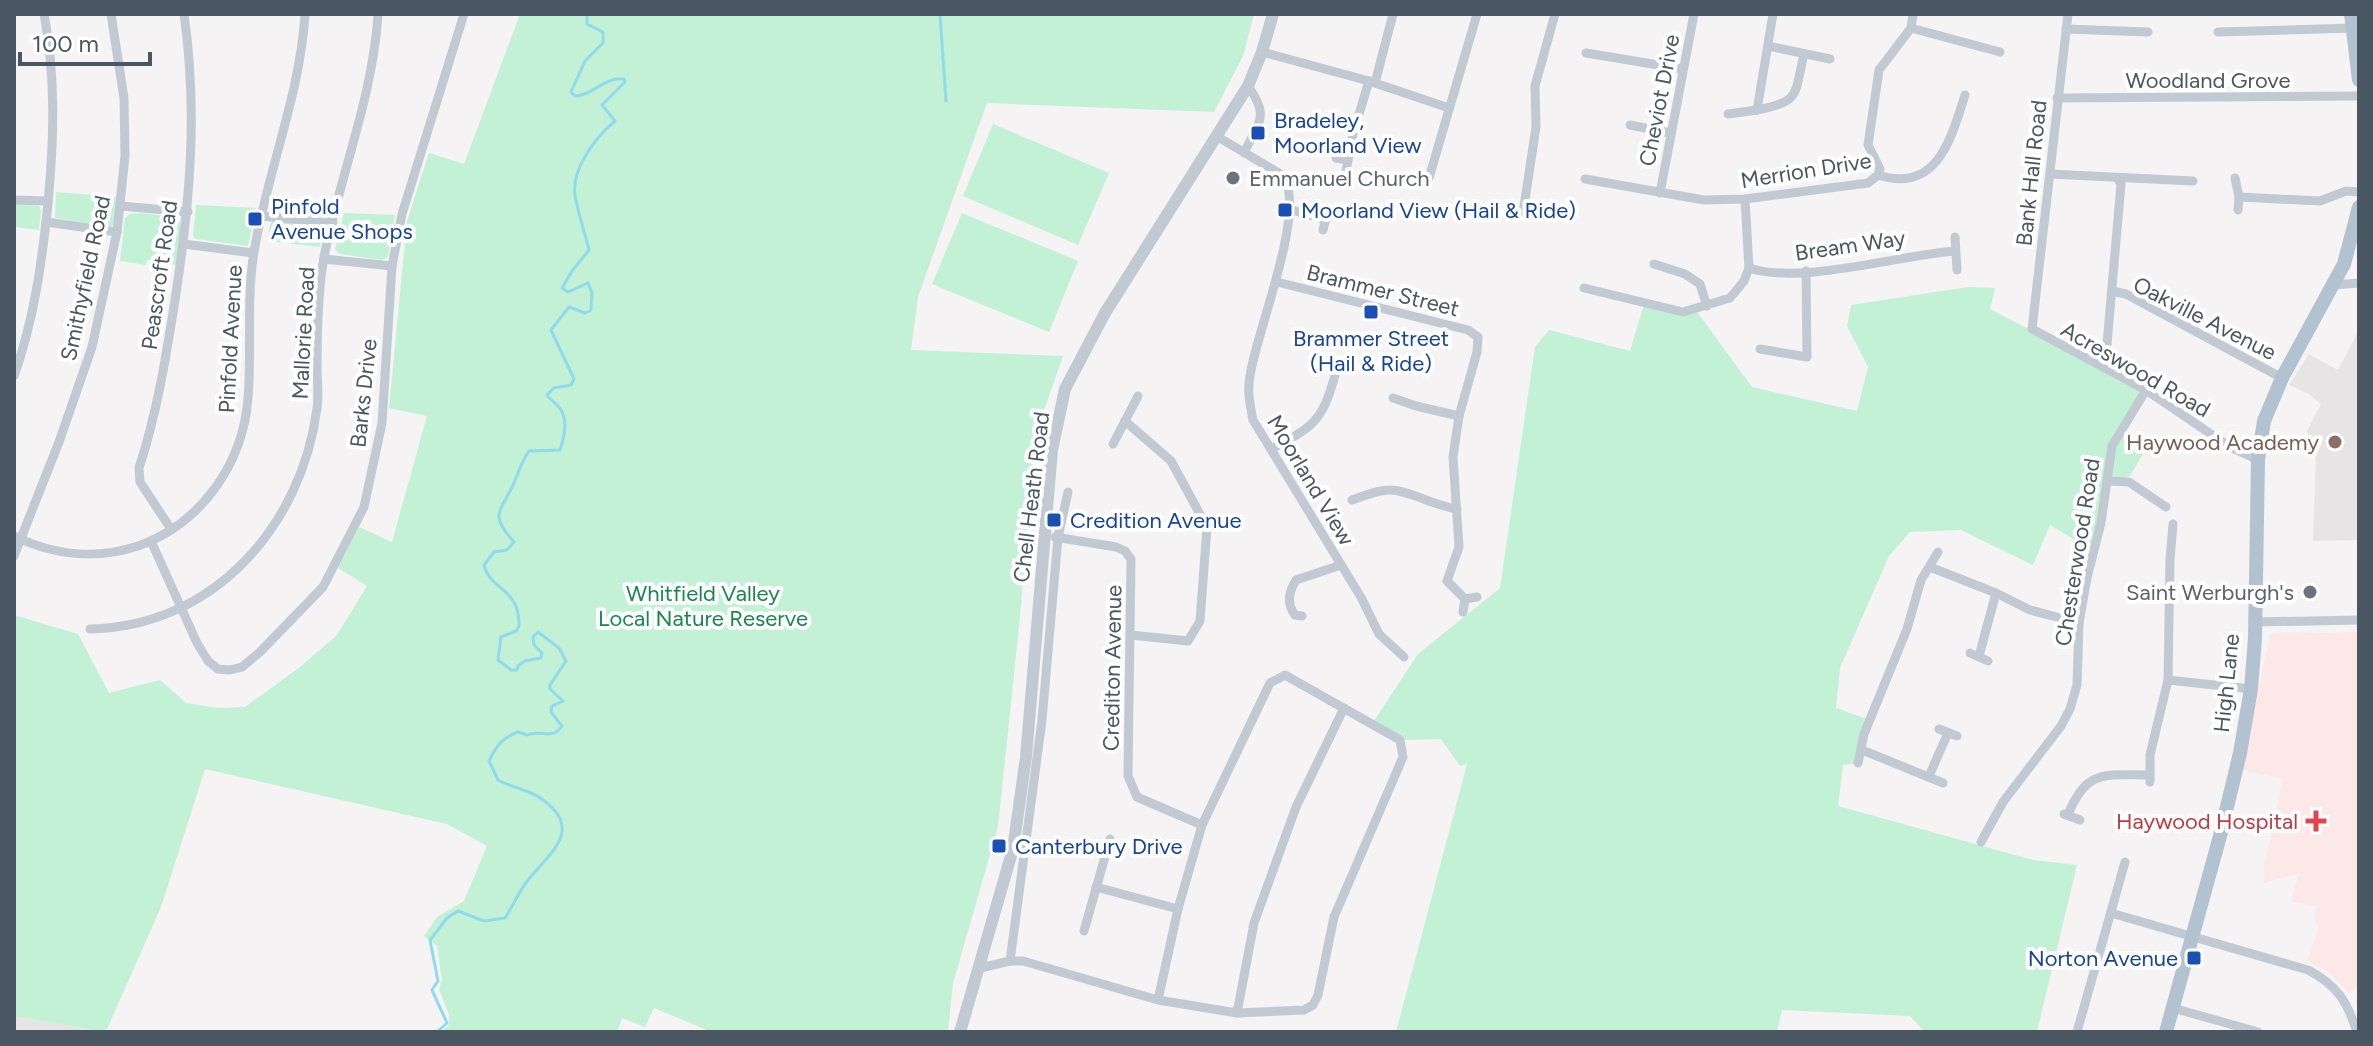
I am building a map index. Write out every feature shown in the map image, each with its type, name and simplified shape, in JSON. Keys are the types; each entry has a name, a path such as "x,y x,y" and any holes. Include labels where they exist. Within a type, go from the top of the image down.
{"main road":[{"path":"2352,21 2359,80"},
{"name":"High Lane","path":"2166,1032 2240,753 2251,689 2258,460 2264,421 2282,378 2344,264 2359,207"}],"street":[{"path":"14,376 25,347 37,287 53,154 53,103 44,14"},
{"name":"Smithyfield Road","path":"14,556 18,538 59,442 92,347 117,232 125,156 124,98 111,14"},
{"name":"Peascroft Road","path":"171,529 140,482 139,468 165,366 188,212 192,139 184,14"},
{"name":"Pinfold Avenue","path":"18,538 46,549 76,554 123,551 151,541 171,529 201,506 219,484 235,453 248,399 253,253 299,69 305,14"},
{"name":"Mallorie Road","path":"90,629 114,628 151,620 207,593 247,562 283,514 307,458 318,407 317,362 324,259 376,50 378,14"},
{"name":"Barks Drive","path":"151,541 208,661 218,669 242,667 323,587 364,507 382,423 392,266 402,214 464,14"},
{"name":"Chell Heath Road","path":"960,1032 1013,849 1026,757 1052,450 1065,389 1105,313 1248,86 1273,14"},
{"path":"1346,171 1393,14"},
{"path":"1429,178 1477,14"},
{"path":"1523,213 1536,127 1535,86 1555,14"},
{"name":"Cheviot Drive","path":"1660,193 1694,14"},
{"path":"1757,110 1773,14"},
{"path":"1878,175 1880,169 1868,145 1879,70 1911,28 1913,14"},
{"name":"Bank Hall Road","path":"2037,332 2032,329 2068,14"},
{"path":"2218,32 2352,21"},
{"path":"1911,28 2000,52"},
{"path":"2066,29 2148,32"},
{"path":"1768,46 1804,54 1819,51 1830,59"},
{"path":"1262,52 1372,82 1449,108"},
{"path":"1586,54 1683,69"},
{"path":"1728,114 1789,101 1795,95 1804,54"},
{"path":"1244,153 1261,116 1261,104 1248,86"},
{"name":"Merrion Drive","path":"1585,179 1602,186 1704,200 1745,199 1868,183 1878,175 1890,179 1913,178 1943,155 1951,141 1965,95"},
{"name":"Woodland Grove","path":"2057,98 2359,96"},
{"path":"1630,125 1670,133"},
{"name":"Moorland View","path":"1218,137 1284,176 1290,186 1277,282 1250,376 1249,400 1253,420 1379,634 1404,657"},
{"path":"1336,158 1348,160"},
{"path":"2050,174 2193,181"},
{"path":"2105,367 2121,184 2117,178"},
{"path":"2235,178 2238,210"},
{"path":"2239,197 2320,201 2346,191 2359,192"},
{"path":"1591,303 1588,290 1683,312 1730,298 1744,281 1749,268 1745,199"},
{"path":"14,200 48,201"},
{"path":"121,206 188,212"},
{"path":"1289,209 1326,220"},
{"path":"261,216 333,223"},
{"path":"46,222 117,232"},
{"path":"1955,237 1957,270"},
{"path":"184,244 253,253"},
{"name":"Bream Way","path":"1749,268 1763,272 1806,271 1902,261 1919,254 1955,251"},
{"path":"324,259 392,266"},
{"path":"1654,264 1694,279 1700,284 1707,306"},
{"path":"1760,349 1807,357 1806,271"},
{"name":"Brammer Street","path":"1277,282 1468,330 1478,337 1477,352 1459,416"},
{"path":"2334,285 2359,283"},
{"name":"Oakville Avenue","path":"2112,291 2126,294 2282,378"},
{"name":"Acreswood Road","path":"2037,332 2146,390 2230,447 2258,460"},
{"path":"1271,449 1298,435 1316,420 1327,404 1338,365"},
{"name":"Chesterwood Road","path":"1981,842 1999,799 2061,726 2070,709 2077,685 2079,623 2109,481 2112,446 2146,390"},
{"path":"1113,444 1138,396"},
{"path":"1393,398 1459,416 1453,457 1459,547 1447,581 1465,599"},
{"path":"1125,421 1171,461 1207,527 1200,621 1188,641 1131,635"},
{"path":"2109,481 2129,482 2159,507"},
{"path":"1352,500 1386,490 1400,490 1457,509"},
{"name":"Chell Heath Road","path":"1010,961 1042,720 1058,537 1068,492"},
{"path":"2080,820 2066,814 2089,782 2097,776 2150,779 2150,755 2168,680 2173,524"},
{"name":"Crediton Avenue","path":"1044,537 1116,547 1125,551 1131,559 1128,776 1137,797 1202,825"},
{"path":"1858,763 1864,734 1907,629 1921,580 1938,552"},
{"path":"1302,616 1295,615 1289,608 1289,592 1296,580 1341,565"},
{"path":"1930,567 2030,610 2079,623"},
{"path":"1979,657 1996,593"},
{"path":"1465,599 1477,597"},
{"path":"1463,612 1465,599"},
{"path":"2255,622 2359,620"},
{"path":"980,968 1023,961 1158,1000 1237,1013 1304,1010 1313,1005 1318,995 1334,917 1403,757 1400,740 1285,675 1270,683 1202,825 1178,909 1158,1000"},
{"path":"2168,680 2251,689"},
{"path":"1237,1013 1254,923 1296,807 1344,708"},
{"path":"1929,776 1948,733"},
{"path":"1862,750 1943,783"},
{"path":"1084,931 1110,839"},
{"path":"2077,1032 2125,862"},
{"path":"1096,887 1178,909"},
{"path":"2111,913 2308,970 2340,992 2357,1032"},
{"path":"2173,1008 2258,1032"}],"shaded area":[{"name":"Haywood Academy","path":"2359,330 2359,540 2313,541 2316,453 2307,431 2321,404 2309,394 2289,385 2309,354 2338,370"},
{"name":"Haywood Hospital","path":"2359,632 2359,984 2349,993 2329,972 2307,961 2319,926 2314,918 2317,906 2291,902 2299,873 2264,883 2265,863 2283,779 2242,770 2270,634"},
{"path":"14,1016 99,1031 14,1032"}],"green space":[{"name":"Whitfield Valley Local Nature Reserve","path":"520,14 1254,14 1243,56 1214,112 987,103 918,297 911,350 1063,356 1035,436 998,827 953,983 948,1032 712,1032 654,1008 645,1027 622,1018 617,1032 441,1032 449,1025 449,1015 439,989 442,980 437,946 424,936 437,917 464,901 487,846 447,824 205,769 161,907 107,1029 99,1031 14,1016 14,615 78,634 109,693 160,680 186,703 218,708 245,707 337,635 367,586 338,568 359,527 392,542 427,416 389,408 407,221 429,153 464,164"},
{"path":"993,124 1109,173 1078,245 963,196"},
{"path":"56,192 117,197 114,224 110,227 55,218"},
{"path":"14,203 39,206 39,230 14,227"},
{"path":"196,205 256,208 248,246 196,239 193,236"},
{"path":"141,213 175,217 182,224 176,265 147,260 146,265 120,261 125,218"},
{"path":"344,213 395,215 388,257 382,260 340,254 335,250"},
{"path":"962,213 1078,261 1049,332 932,284"},
{"path":"273,221 319,224 325,229 320,247 267,241"},
{"path":"1968,287 1995,288 1990,309 2146,390 2121,429 2148,446 2130,476 2109,481 2094,551 2050,525 2033,565 1961,530 1910,532 1889,556 1840,668 1836,708 1870,720 1858,763 1843,765 1838,806 2033,860 2077,865 2037,1032 1925,1032 1910,1016 1782,1010 1777,1032 1396,1032 1467,764 1460,766 1441,739 1400,740 1372,724 1418,654 1500,588 1535,347 1549,330 1630,351 1644,304 1695,309 1752,387 1857,411 1868,367 1847,326 1851,305"}],"waterway":[{"path":"437,1032 447,1023 432,990 438,981 430,940 447,918 458,911 484,921 505,918 525,884 553,852 562,832 555,811 527,791 498,780 489,761 500,743 512,734 550,734 562,726 551,712 552,706 563,701 550,689 550,685 566,661 559,648 538,632 533,637 534,645 542,653 541,658 525,661 517,670 511,670 498,660 501,637 516,631 519,626 518,613 510,596 492,580 484,565 494,552 507,550 514,542 501,525 499,514 529,451 560,450 565,430 563,414 547,395 554,388 571,385 574,379 551,330 569,307 585,313 591,310 592,293 588,283 568,292 562,288 589,250 576,202 575,185 586,154 615,121 602,105 625,82 624,79 610,81 582,95 575,96 571,92 585,61 603,43 603,32 587,24 587,14"},
{"path":"940,14 946,101"}],"place":[{"name":"Bradeley, Moorland View","path":"1258,133"},
{"name":"Emmanuel Church","path":"1233,178"},
{"name":"Moorland View (Hail & Ride)","path":"1285,210"},
{"name":"Pinfold Avenue Shops","path":"255,219"},
{"name":"Brammer Street (Hail & Ride)","path":"1371,312"},
{"name":"Haywood Academy","path":"2335,442"},
{"name":"Credition Avenue","path":"1054,520"},
{"name":"Saint Werburgh's","path":"2310,592"},
{"name":"Haywood Hospital","path":"2316,821"},
{"name":"Canterbury Drive","path":"999,846"},
{"name":"Norton Avenue","path":"2194,958"}]}
